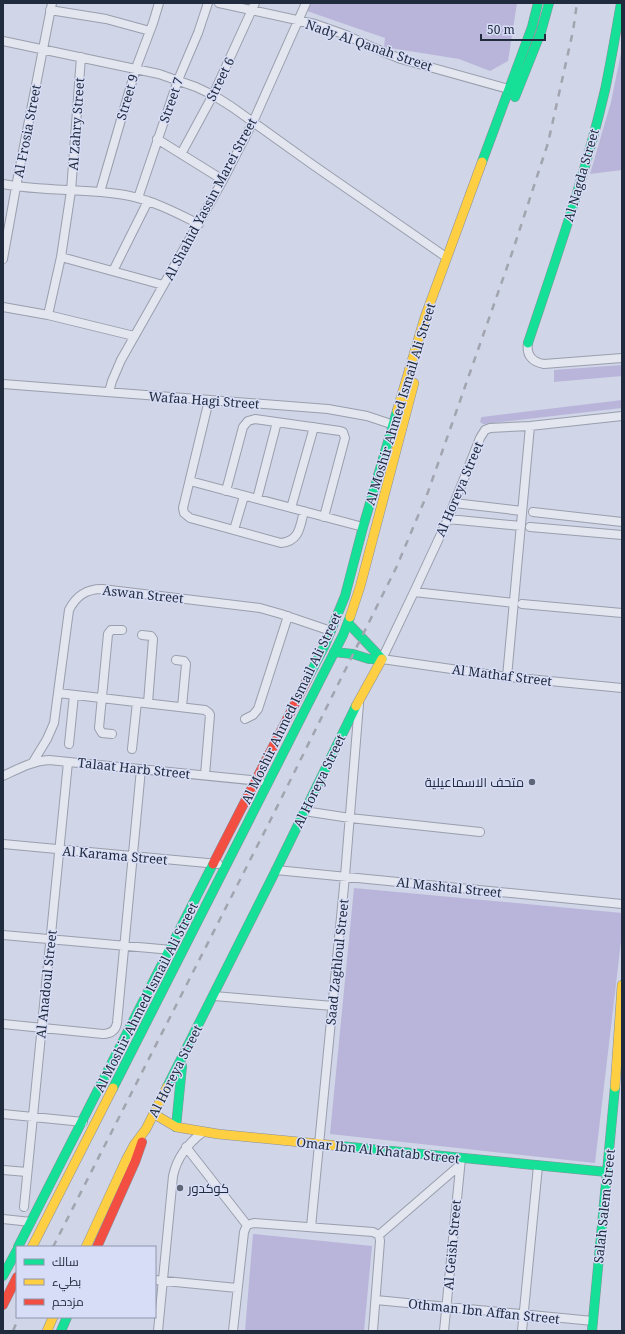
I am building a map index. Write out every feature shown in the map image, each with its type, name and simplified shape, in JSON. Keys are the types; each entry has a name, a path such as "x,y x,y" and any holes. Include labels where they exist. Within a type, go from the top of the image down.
{"main road":[{"name":"Al Moshir Ahmed Ismail Ali Street","path":"423,337 513,90 538,3"},
{"name":"Al Moshir Ahmed Ismail Ali Street","path":"513,90 541,32 549,3"},
{"name":"Al Nagda Street","path":"528,343 592,142 609,69 621,3"},
{"name":"Al Moshir Ahmed Ismail Ali Street","path":"33,1246 348,623 360,587 398,426 446,257 467,213"},
{"name":"Al Moshir Ahmed Ismail Ali Street","path":"19,1246 83,1122 331,631 345,596 363,527 398,426"},
{"path":"348,623 354,632 374,649 382,659"},
{"path":"334,652 353,654 369,659 382,659"},
{"name":"Al Horeya Street","path":"86,1246 126,1160 154,1114 214,996 360,697 382,659"},
{"name":"Salah Salem Street","path":"592,1331 620,1036 622,985"},
{"path":"176,1127 182,1058"},
{"path":"612,1126 622,1102"},
{"name":"Omar Ibn Al Khatab Street","path":"154,1114 176,1127 203,1132 460,1162 538,1166 607,1172"},
{"name":"Al Horeya Street","path":"97,1246 135,1162 146,1129"},
{"path":"3,1276 16,1252"},
{"path":"3,1305 16,1279"},
{"path":"47,1331 54,1318"},
{"path":"61,1331 67,1318"}],"street":[{"name":"Street 9","path":"100,192 136,68 159,3"},
{"name":"Street 7","path":"138,198 178,80 194,43 208,3"},
{"name":"Nady Al Qanah Street","path":"219,3 297,20 330,29 402,59 513,90"},
{"name":"Street 6","path":"181,154 213,95 255,3"},
{"name":"Al Shahid Yassin Marei Street","path":"109,392 116,370 134,336 199,224 253,122 297,20 306,3"},
{"path":"51,7 106,19 150,31"},
{"name":"Al Frosia Street","path":"3,259 51,7"},
{"path":"3,41 136,68 178,80 213,95 446,257"},
{"name":"Al Zahry Street","path":"48,315 61,257 71,191 81,57"},
{"path":"158,139 223,180"},
{"path":"3,184 16,187 100,192 138,198 168,209 199,224"},
{"path":"114,271 148,201"},
{"path":"61,257 163,285"},
{"path":"3,307 48,315 134,336"},
{"path":"528,343 530,357 536,362 544,364 622,358"},
{"name":"Wafaa Hagi Street","path":"3,384 341,411 367,416 398,426"},
{"path":"210,400 183,508 186,515 190,518 277,542 289,541 298,534 304,512"},
{"path":"507,677 518,603 522,511 530,426 622,416"},
{"path":"226,491 244,425 248,421 277,422 340,430 345,436 324,517"},
{"path":"257,499 277,422"},
{"name":"Al Horeya Street","path":"382,659 448,519 480,438 485,430 530,426"},
{"path":"292,508 314,427"},
{"path":"190,481 363,527"},
{"path":"234,530 244,496"},
{"path":"454,503 522,511"},
{"path":"533,512 622,522"},
{"path":"448,519 521,526"},
{"path":"594,532 596,520"},
{"path":"530,527 622,535"},
{"name":"Aswan Street","path":"33,762 51,732 54,723 69,610 76,598 88,590 102,589 253,607 288,616 331,631"},
{"path":"414,592 622,613"},
{"path":"245,719 253,715 258,709 288,616"},
{"path":"112,734 102,733 99,730 108,634 112,630 122,630"},
{"path":"142,635 151,636 153,639 148,703"},
{"name":"Al Mathaf Street","path":"382,659 507,677 622,688"},
{"path":"176,660 184,661 186,664 182,707"},
{"path":"58,693 205,710 209,713 205,775"},
{"path":"68,744 74,695"},
{"name":"Saad Zaghloul Street","path":"311,1227 345,876 360,697"},
{"path":"132,749 136,702"},
{"name":"Talaat Harb Street","path":"3,776 33,762 48,760 268,782"},
{"name":"Al Anadoul Street","path":"24,1207 68,762"},
{"path":"3,1024 107,1034 115,1029 117,1023 125,945 141,769"},
{"path":"304,811 350,818 480,832"},
{"name":"Al Karama Street","path":"3,844 226,866"},
{"name":"Al Mashtal Street","path":"276,870 622,904"},
{"path":"3,935 183,951"},
{"path":"214,996 332,1006"},
{"path":"3,1114 83,1122"},
{"path":"158,1331 159,1281 173,1176 178,1161 186,1147 203,1132"},
{"path":"186,1147 247,1225"},
{"path":"379,1235 460,1162"},
{"name":"Al Geish Street","path":"444,1331 460,1162"},
{"path":"522,1331 538,1166"},
{"path":"3,1170 27,1172"},
{"path":"3,1220 31,1222"},
{"path":"247,1225 254,1223 311,1227 374,1232 379,1235"},
{"path":"233,1331 244,1232 247,1225"},
{"path":"373,1331 380,1241 379,1235"},
{"path":"159,1281 237,1288"},
{"name":"Othman Ibn Affan Street","path":"376,1300 593,1321"}],"shaded area":[{"path":"311,3 517,3 508,61 490,71 459,59 384,47 385,38 307,11"},
{"path":"622,48 622,170 590,174 611,102"},
{"path":"622,365 622,376 554,382 554,370"},
{"path":"622,400 622,408 485,424 480,422 482,417"},
{"path":"354,888 622,913 622,933 595,1163 330,1134"},
{"path":"253,1234 372,1246 364,1331 245,1331"}],"railway":[{"path":"54,1246 272,817 397,566 428,492 512,253 548,143 573,31 577,3"},
{"path":"13,1331 19,1318"}],"traffic: fast":[{"path":"482,162 532,27 538,3"},
{"path":"515,97 541,32 549,3"},
{"path":"528,343 570,217 597,122 605,90 621,3"},
{"path":"307,680 325,645 345,596 363,527 397,411"},
{"path":"113,1088 343,635 350,617"},
{"path":"348,623 382,659"},
{"path":"334,652 353,654 369,659 382,659"},
{"path":"167,1087 276,870 356,706"},
{"path":"19,1246 213,864"},
{"path":"176,1127 182,1066"},
{"path":"592,1331 615,1087"},
{"path":"340,1146 607,1172"},
{"path":"3,1276 16,1252"},
{"path":"61,1331 67,1318"}],"traffic: slow":[{"path":"397,411 425,317 482,162"},
{"path":"350,617 360,587 414,383"},
{"path":"356,706 382,659"},
{"path":"615,1087 622,985"},
{"path":"86,1246 126,1160 134,1145 146,1129 167,1087"},
{"path":"33,1246 113,1088"},
{"path":"154,1114 176,1127 218,1134 340,1146"},
{"path":"47,1331 53,1318"}],"traffic: jam":[{"path":"213,864 307,680"},
{"path":"97,1246 135,1162 142,1142"},
{"path":"3,1305 16,1279"}],"place":[{"name":"متحف الاسماعيلية","path":"532,782"},
{"name":"كوكدور","path":"180,1188"}]}
